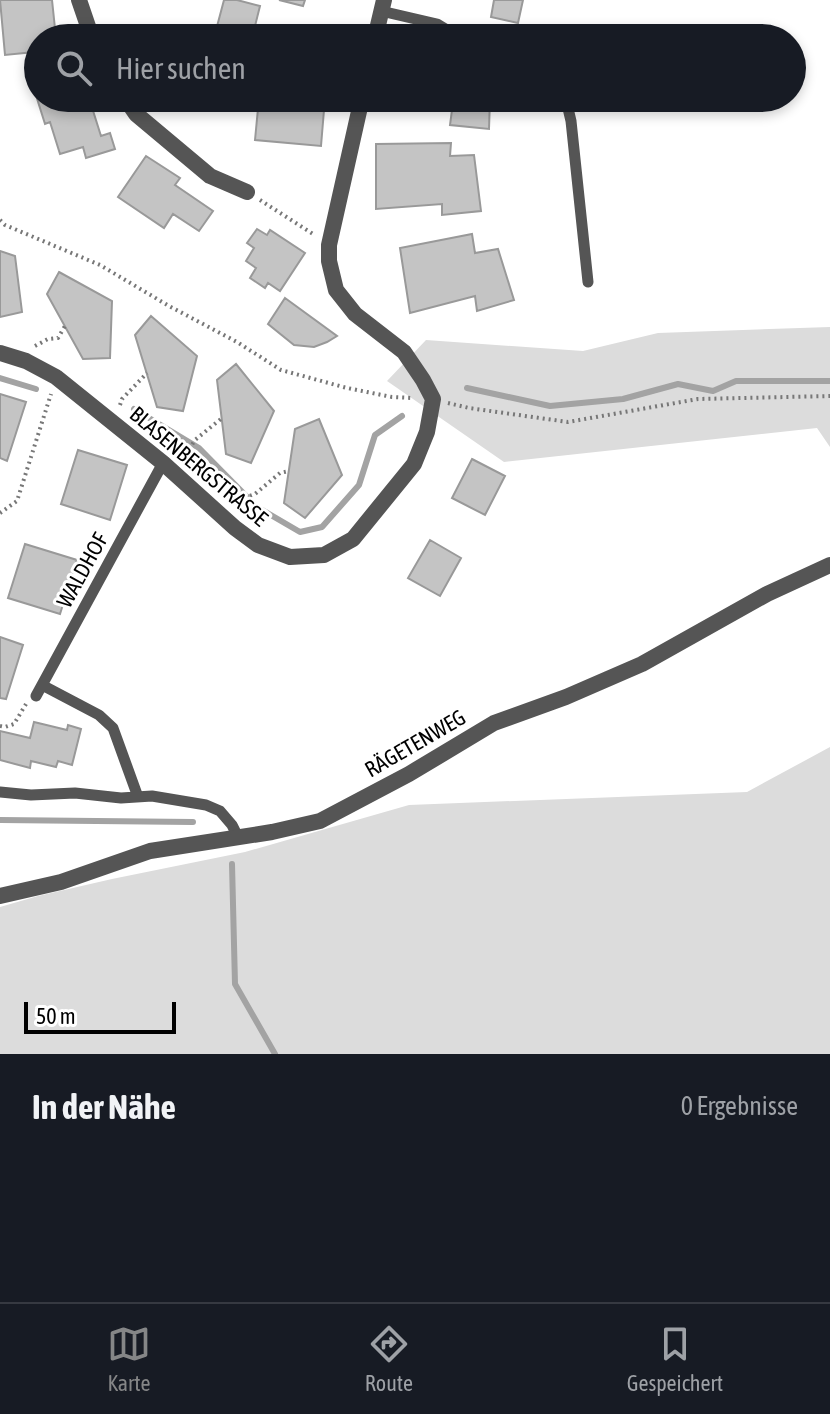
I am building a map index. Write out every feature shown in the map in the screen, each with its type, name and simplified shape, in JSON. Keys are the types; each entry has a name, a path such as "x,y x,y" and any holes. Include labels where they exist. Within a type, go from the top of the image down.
{"street":[{"path":"79,0 87,24"},
{"path":"135,112 210,176 247,192"},
{"path":"359,112 329,245 329,261 336,290 355,314 404,352 433,399"},
{"name":"BLASENBERGSTRASSE","path":"0,353 26,361 56,377 163,463 235,528 258,545 290,557 324,555 353,539 414,464 427,432 433,399"},
{"name":"RÄGETENWEG","path":"0,896 61,882 150,851 272,832 320,821 409,774 494,723 566,697 642,664 767,594 830,565"}],"lane":[{"path":"382,5 437,24"},
{"path":"569,112 588,282"},
{"name":"WALDHOF","path":"39,690 163,463"},
{"path":"39,690 99,715 113,728 138,797"},
{"path":"0,792 31,795 75,793 121,798 152,796 206,805 220,811 238,837"}],"path":[{"path":"247,192 329,245"},
{"path":"0,220 5,225 100,265 281,370 347,388 568,422 698,399 830,396"},
{"path":"33,351 35,346 48,339 58,338 65,326"},
{"path":"118,411 122,399 147,373"},
{"path":"0,513 17,501 56,377"},
{"path":"186,454 195,440 222,418"},
{"path":"237,501 255,494 280,473 289,471"},
{"path":"0,726 14,724 27,702 39,690"}],"shaded area":[{"path":"830,327 830,447 817,428 504,462 387,381 426,340 583,351 658,333"},
{"path":"830,747 830,1054 0,1054 0,907 112,879 245,852 409,805 747,792"}],"building":[{"path":"0,0 52,0 55,24 24,24 24,53 5,55"},
{"path":"224,0 260,6 256,24 218,24"},
{"path":"279,0 305,0 303,6"},
{"path":"494,0 523,0 518,23 491,17"},
{"path":"41,112 93,112 101,136 110,133 115,149 86,158 83,147 60,154 50,122 45,124"},
{"path":"258,112 324,112 321,146 255,140"},
{"path":"452,112 490,112 489,129 450,125"},
{"path":"451,143 450,156 474,155 481,211 442,215 442,204 376,209 376,144"},
{"path":"146,156 180,178 175,185 213,211 199,231 173,214 164,228 118,197"},
{"path":"257,229 267,235 270,230 305,253 280,291 268,283 265,288 250,278 256,268 246,261 254,248 247,243"},
{"path":"472,234 475,253 498,249 514,300 477,311 475,296 410,313 400,248"},
{"path":"0,251 15,256 22,312 0,317"},
{"path":"59,272 112,301 110,358 83,359 47,294"},
{"path":"285,298 337,336 314,347 294,345 268,324"},
{"path":"151,316 197,356 183,411 157,407 135,335"},
{"path":"236,364 274,411 251,463 226,454 217,380"},
{"path":"0,394 26,402 7,461 0,458"},
{"path":"319,419 342,475 305,518 284,503 295,429"},
{"path":"78,450 127,465 110,520 61,504"},
{"path":"472,459 505,476 485,515 452,498"},
{"path":"430,540 461,558 440,596 408,578"},
{"path":"25,544 77,560 60,614 8,598"},
{"path":"0,637 23,645 6,699 0,698"},
{"path":"34,722 67,730 68,725 81,729 72,765 58,761 56,767 31,761 30,768 0,760 0,731 30,738"}],"waterway":[{"path":"0,378 36,389"},
{"path":"467,388 550,406 623,399 678,384 713,391 736,381 830,381"},
{"path":"134,409 199,448 257,507 300,532 322,527 359,485 375,435 402,416"},
{"path":"0,820 193,822"},
{"path":"232,864 235,984 275,1054"}]}
